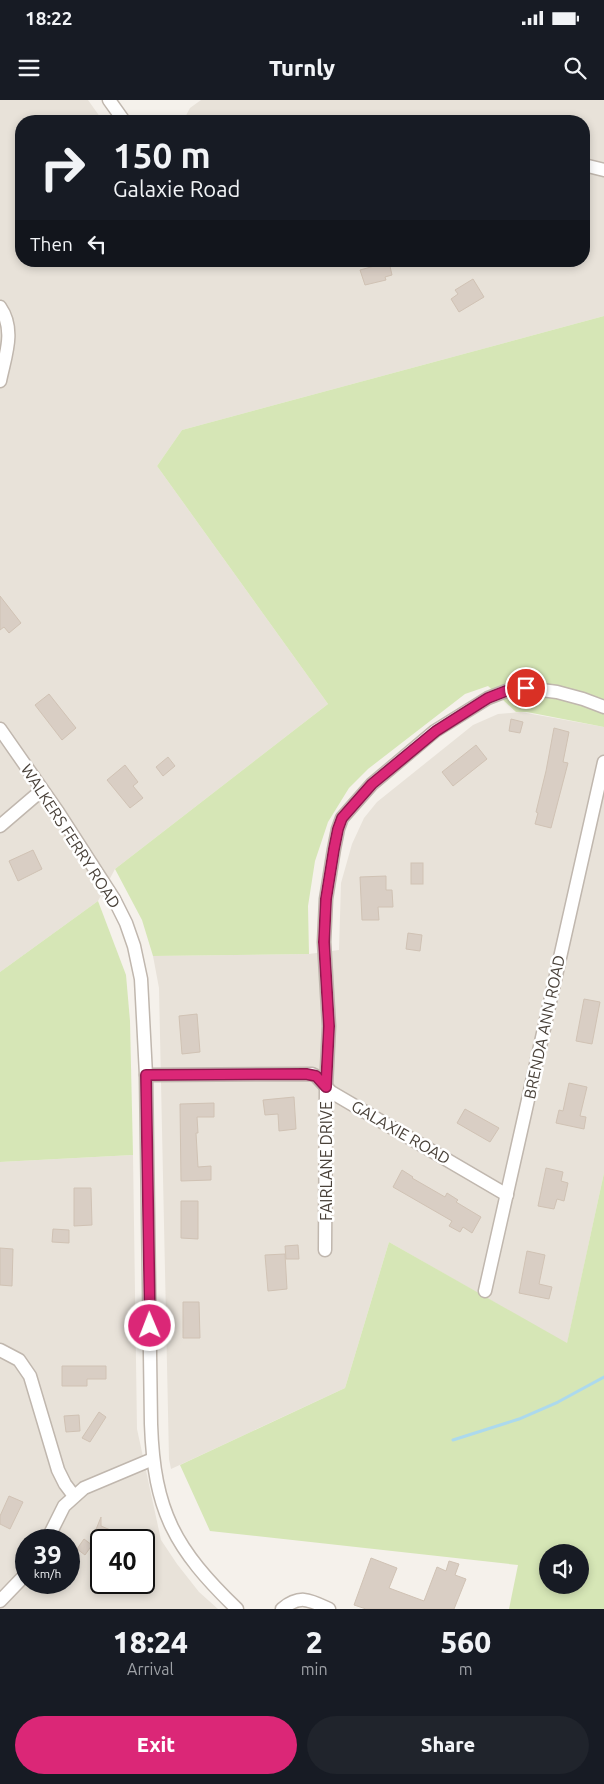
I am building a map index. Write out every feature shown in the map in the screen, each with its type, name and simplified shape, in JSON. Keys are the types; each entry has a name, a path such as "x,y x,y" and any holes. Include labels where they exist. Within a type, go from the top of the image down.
{"street":[{"path":"109,100 120,115"},
{"path":"590,166 604,170"},
{"path":"0,307 9,327 0,381"},
{"name":"FAIRLANE DRIVE","path":"325,1250 326,1087 329,1026 324,942 326,899 334,849 342,818 372,784 436,731 488,698 506,691 526,688 557,692 604,707"},
{"name":"WALKERS FERRY ROAD","path":"0,729 95,867 126,923 134,946 143,990 153,1459 159,1494 174,1534 210,1582 237,1609"},
{"name":"BRENDA ANN ROAD","path":"484,1291 604,762"},
{"path":"0,826 42,790"},
{"name":"GALAXIE ROAD","path":"146,1075 306,1074 316,1076 331,1092 507,1195"},
{"path":"0,1350 19,1360 30,1376 58,1470 74,1496"},
{"path":"52,1529 64,1506 91,1484 153,1459"},
{"path":"0,1601 15,1585"},
{"path":"282,1609 290,1602 300,1599 312,1601 329,1609"}],"shaded area":[{"path":"0,100 88,100 99,115 15,115 15,267 590,267 590,115 186,115 190,108 201,100 604,100 604,316 182,430 157,466 328,704 115,869 98,901 0,972"},
{"path":"521,712 604,727 604,1173 567,1344 389,1242 345,1388 171,1469 169,1459 159,988 153,956 309,954 339,950 341,883 352,844 364,818 377,802 473,725 498,714"},
{"path":"133,1155 137,1429 161,1540 199,1592 218,1609 0,1609 0,1162"}],"green space":[{"path":"604,316 604,727 527,712 516,712 488,686 465,694 368,769 349,788 328,822 315,861 308,906 309,954 153,956 142,920 115,869 328,704 157,466 182,430"},
{"path":"98,901 126,975 130,1021 133,1155 0,1162 0,972"},
{"path":"604,1173 604,1609 509,1609 518,1565 210,1531 180,1465 345,1388 389,1242 567,1343"}],"building":[{"path":"371,267 390,267 392,275 385,277 386,280 365,285 360,270"},
{"path":"473,279 484,297 459,312 451,299 458,294 455,290"},
{"path":"0,596 21,623 9,633 4,627 0,630"},
{"path":"49,694 76,728 62,740 35,705"},
{"path":"511,719 523,722 520,733 509,731"},
{"path":"554,728 569,732 563,762 568,763 551,828 535,824"},
{"path":"476,745 487,759 453,786 442,772"},
{"path":"168,757 175,766 163,776 156,767"},
{"path":"125,765 138,782 133,786 143,798 130,808 107,780"},
{"path":"33,850 42,869 18,881 9,861"},
{"path":"411,863 423,863 423,884 411,884"},
{"path":"386,876 386,890 392,890 393,907 378,907 379,920 362,920 360,877"},
{"path":"408,933 422,935 420,951 406,949"},
{"path":"584,999 600,1002 592,1044 576,1041"},
{"path":"197,1014 200,1052 182,1054 179,1016"},
{"path":"569,1083 587,1087 580,1116 586,1117 584,1129 556,1123 559,1110 563,1111"},
{"path":"294,1097 296,1129 279,1131 278,1114 265,1115 263,1100"},
{"path":"214,1103 214,1117 197,1117 198,1133 196,1133 198,1167 211,1166 211,1180 181,1181 180,1104"},
{"path":"465,1109 499,1128 490,1142 457,1123"},
{"path":"546,1168 563,1172 561,1181 568,1183 564,1201 557,1199 554,1209 538,1206"},
{"path":"402,1170 445,1197 447,1193 458,1200 456,1202 481,1217 472,1233 463,1227 460,1232 449,1226 452,1221 393,1187"},
{"path":"74,1188 91,1188 92,1225 74,1226"},
{"path":"181,1201 198,1201 198,1239 181,1238"},
{"path":"53,1229 69,1230 69,1243 52,1242"},
{"path":"298,1245 299,1259 286,1259 285,1246"},
{"path":"0,1248 13,1249 12,1286 0,1285"},
{"path":"527,1251 545,1255 539,1284 552,1287 549,1299 519,1293"},
{"path":"285,1254 287,1289 268,1291 265,1255"},
{"path":"183,1302 199,1302 200,1338 183,1338"},
{"path":"62,1366 106,1366 106,1379 87,1379 87,1386 62,1386"},
{"path":"99,1412 106,1417 90,1442 82,1438"},
{"path":"79,1415 80,1431 66,1432 64,1416"},
{"path":"9,1496 23,1502 10,1529 0,1524 0,1516"},
{"path":"101,1517 101,1526 108,1529 96,1529"},
{"path":"84,1539 90,1544 90,1548 85,1555 80,1551 80,1545"},
{"path":"371,1558 397,1568 389,1588 424,1601 437,1567 446,1571 449,1561 459,1564 455,1575 466,1579 454,1609 366,1609 354,1605"}],"waterway":[{"path":"453,1440 519,1419 558,1402 604,1377"}],"route":[{"path":"150,1326 146,1075 312,1074 326,1087 329,1026 324,942 326,899 334,849 342,818 372,784 436,731 488,698 506,691 526,688"}]}
